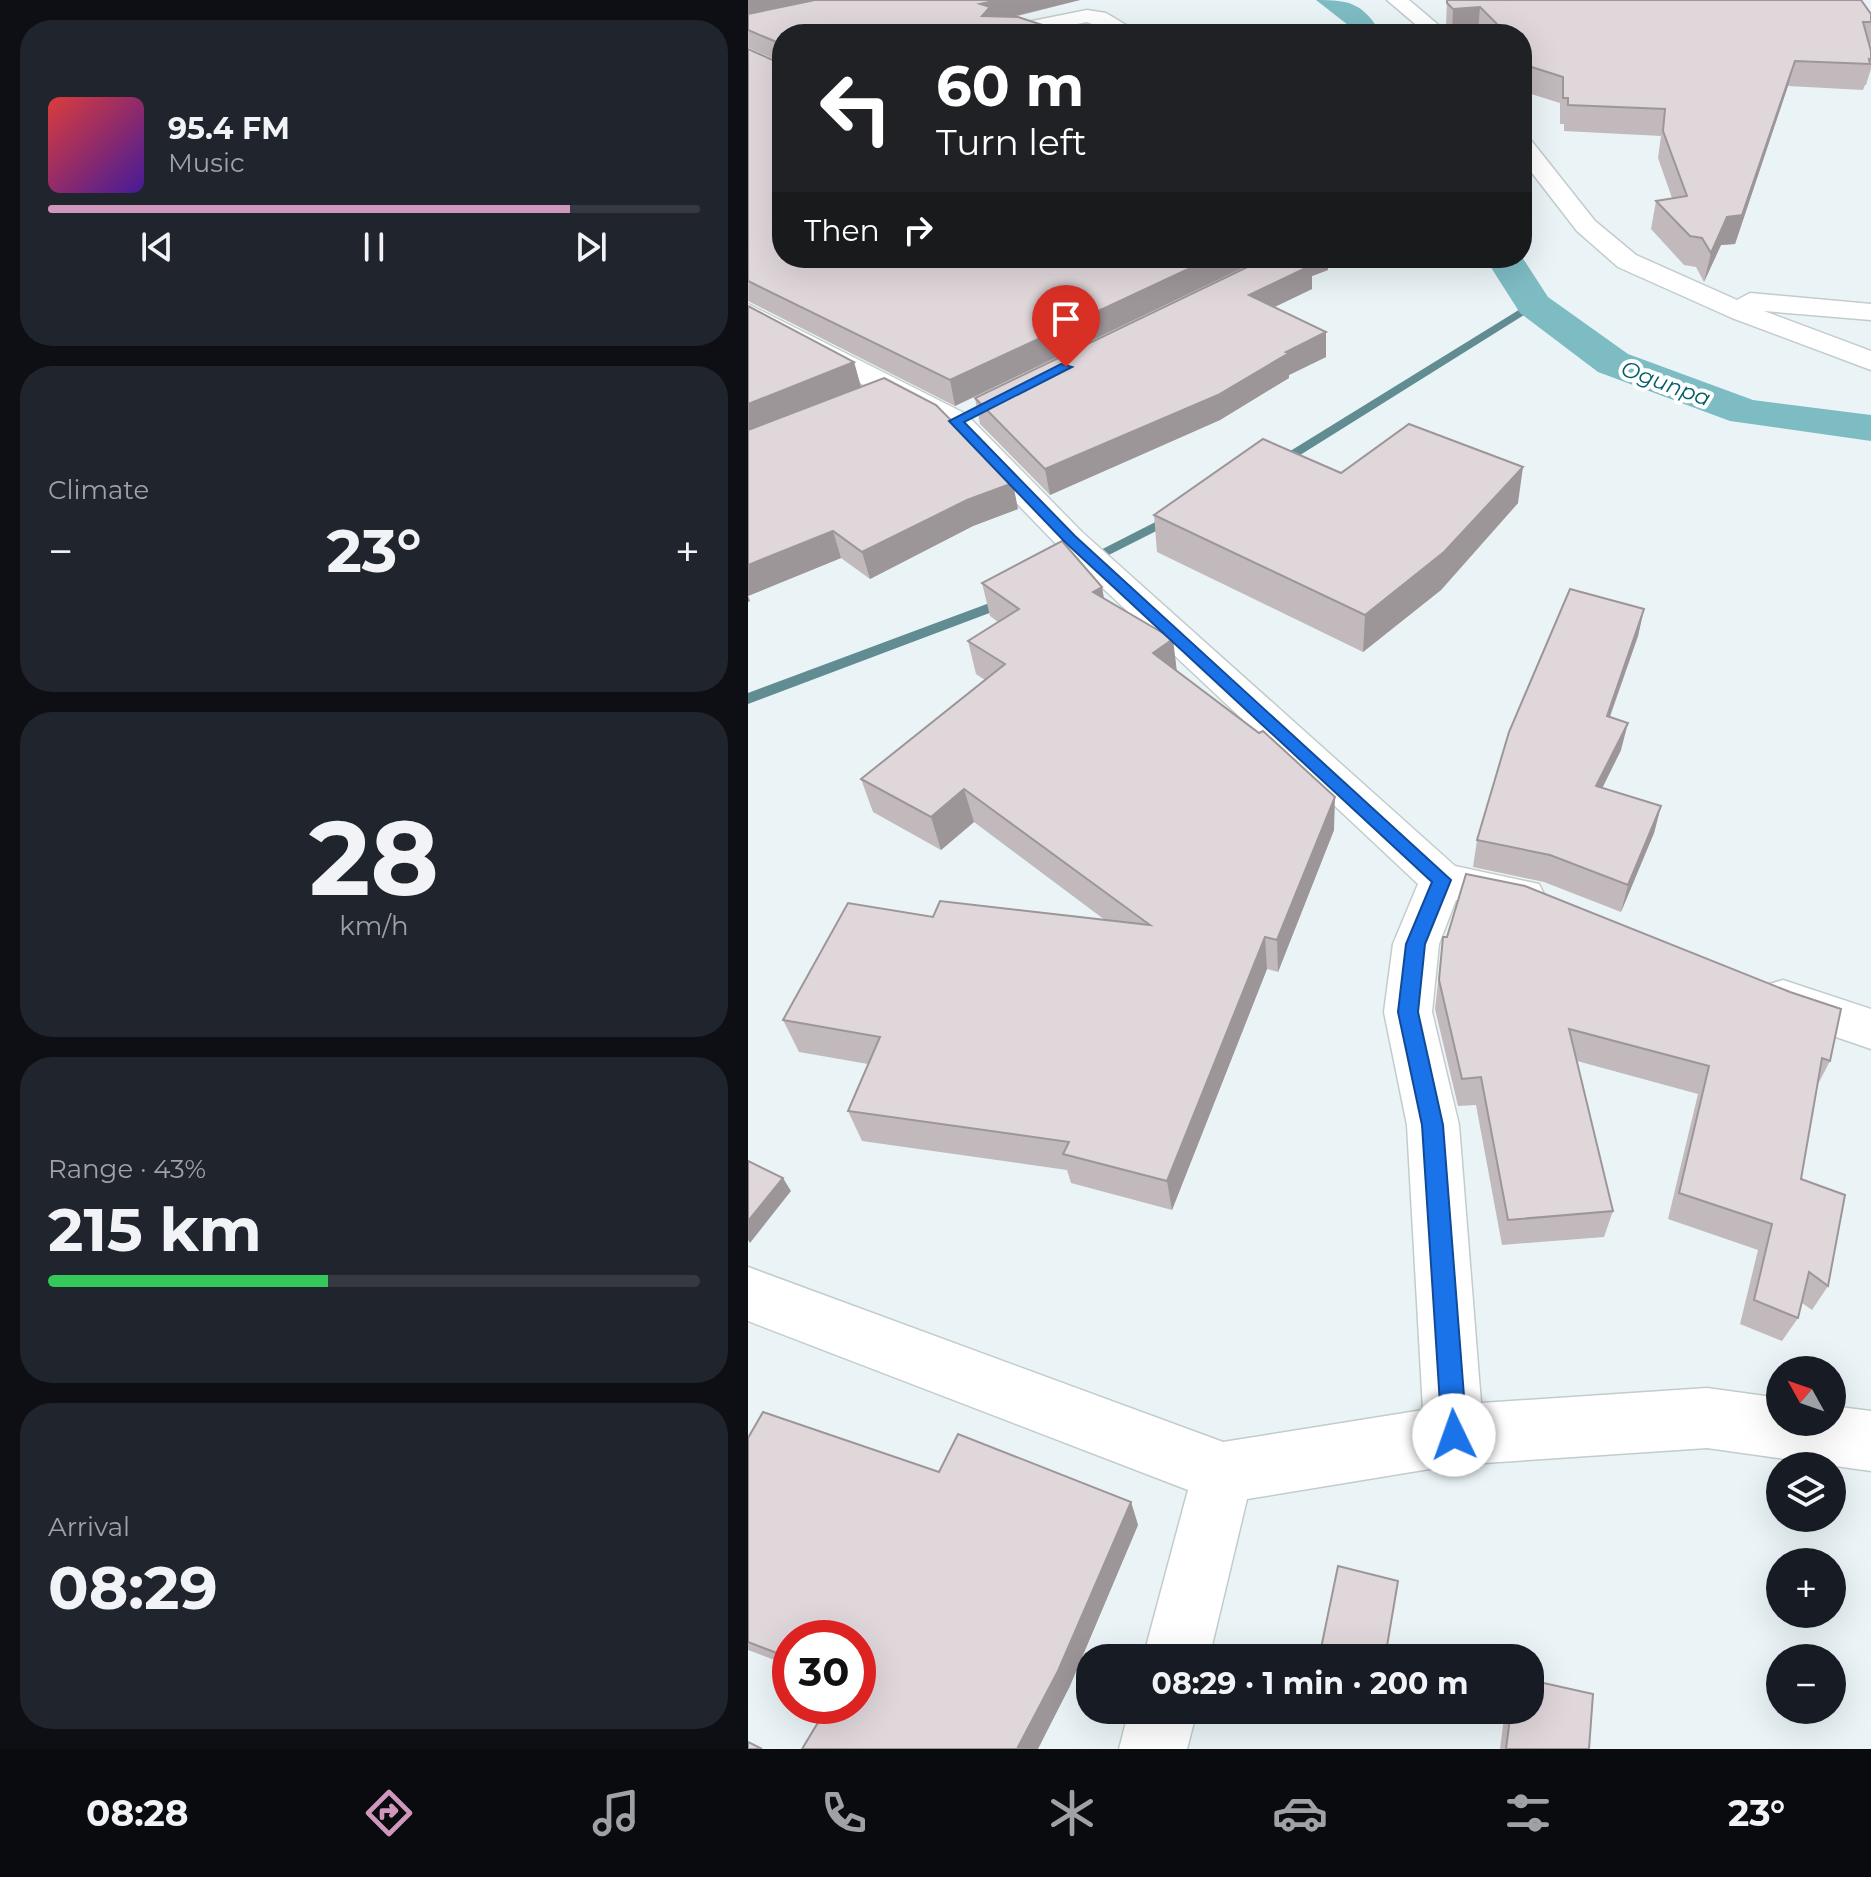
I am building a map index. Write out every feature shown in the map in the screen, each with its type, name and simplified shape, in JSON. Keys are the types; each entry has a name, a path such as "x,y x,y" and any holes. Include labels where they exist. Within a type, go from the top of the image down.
{"street":[{"path":"1412,6 1429,24"},
{"path":"1047,24 1087,16 1099,17 1112,24"},
{"path":"1532,157 1586,226 1627,261 1684,287 1871,361"},
{"path":"1684,287 1726,298 1871,312"},
{"path":"748,312 891,389 969,414 1070,539 1442,880 1527,897 1560,909"},
{"path":"863,400 891,389"},
{"path":"1442,880 1416,944 1408,1012 1433,1125 1454,1435"},
{"path":"1751,986 1871,1029"},
{"path":"748,1294 1223,1473 1454,1435 1707,1418 1871,1441"},
{"path":"1180,1644 1223,1473"},
{"path":"1153,1749 1159,1724"}],"building":[{"path":"815,0 998,0 980,4 990,7 982,16 1018,17 1039,24 772,24 772,40 748,30 748,14"},
{"path":"1447,0 1861,0 1871,14 1871,22 1863,22 1871,60 1870,64 1795,61 1742,215 1727,217 1711,253 1702,238 1690,236 1656,201 1687,196 1663,131 1665,109 1568,105 1568,98 1563,98 1563,77 1532,67 1532,24 1497,24 1480,7 1453,9"},
{"path":"748,49 772,60 772,268 1191,268 950,380 748,281"},
{"path":"1245,268 1306,268 1249,295 1326,332 1286,352 1289,353 1218,395 1045,469 975,398"},
{"path":"748,306 854,362 748,404"},
{"path":"884,378 936,405 1013,483 967,500 862,552 833,531 748,565 748,430"},
{"path":"1409,424 1523,467 1444,552 1365,615 1154,515 1263,439 1341,473"},
{"path":"1062,541 1102,587 1093,592 1173,639 1153,653 1259,733 1263,731 1335,797 1277,940 1265,937 1167,1181 1063,1154 1069,1142 848,1111 880,1037 783,1020 848,903 933,917 940,901 1150,925 964,789 931,817 861,779 1005,664 968,641 1019,609 982,583"},
{"path":"1570,589 1644,609 1607,716 1628,723 1596,786 1661,806 1628,885 1550,855 1477,840 1509,732"},
{"path":"1466,874 1525,886 1790,992 1841,1009 1830,1061 1822,1058 1801,1179 1845,1195 1828,1286 1809,1272 1798,1318 1754,1300 1772,1224 1679,1193 1709,1066 1569,1029 1613,1211 1508,1220 1481,1077 1462,1079 1439,980 1443,937 1447,937"},
{"path":"748,1161 783,1178 748,1221"},
{"path":"763,1412 939,1472 958,1434 1131,1502 1058,1671 1017,1749 802,1749 817,1724 876,1724 876,1620 772,1620 772,1651 748,1642 748,1438"},
{"path":"1338,1566 1398,1581 1387,1644 1322,1644"},
{"path":"1544,1683 1593,1694 1589,1749 1506,1749 1509,1724 1544,1724"},
{"path":"748,1742 762,1749 748,1749"}],"waterway":[{"name":"Ogunpa","path":"1329,0 1362,24"},
{"name":"Ogunpa","path":"1510,268 1534,305 1613,363 1745,412 1871,428"},
{"path":"1276,464 1534,305"},
{"path":"1084,562 1175,516"},
{"path":"748,699 1011,600"}],"route":[{"path":"1066,367 955,421 1070,539 1442,880 1416,944 1408,989 1408,1012 1433,1125 1454,1435"}]}
